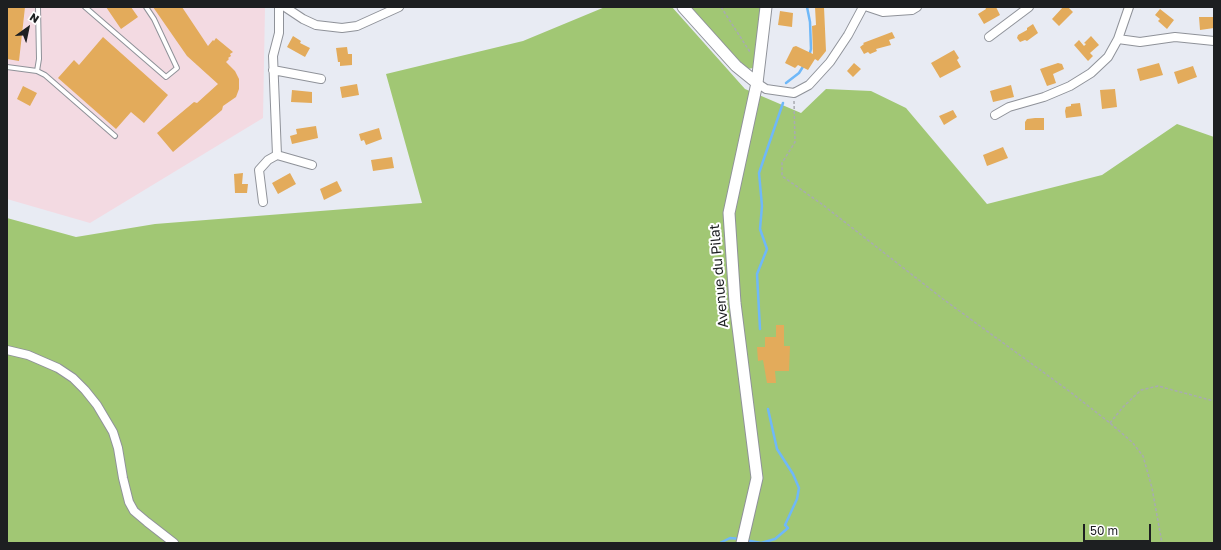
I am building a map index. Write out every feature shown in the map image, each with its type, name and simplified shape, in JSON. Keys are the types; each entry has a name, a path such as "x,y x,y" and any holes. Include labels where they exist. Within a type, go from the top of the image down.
{"main road":[{"path":"682,7 736,66 757,83"},
{"name":"Avenue du Pilat","path":"742,543 757,478 735,303 729,213 757,83 766,7"}],"street":[{"path":"277,155 273,56 279,33 279,7"},
{"path":"285,7 303,19 316,25 342,28 357,26 398,7"},
{"path":"757,83 766,89 794,93 809,85 830,62 848,35 863,7"},
{"path":"868,7 883,12 912,10 917,7"},
{"path":"989,37 1029,7"},
{"path":"995,115 1009,107 1044,97 1091,73 1108,57 1118,39 1129,7"},
{"path":"1118,39 1140,42 1175,37 1214,41"},
{"path":"273,70 321,79"},
{"path":"263,202 259,170 268,160 277,155 312,165"},
{"path":"7,350 28,355 58,368 73,378 85,390 97,405 113,432 118,448 129,502 134,510 147,522 174,543"}],"lane":[{"path":"37,71 39,59 38,7"},
{"path":"85,7 166,77 177,68 154,19 146,7"},
{"path":"7,67 37,71 45,75 115,136"}],"path":[{"path":"721,7 747,48 754,56 760,57"},
{"path":"794,93 795,142 782,163 782,176 823,205 943,299 1110,423 1132,442 1142,456 1152,488 1162,543"},
{"path":"1110,423 1123,407 1141,390 1158,386 1214,400"}],"shaded area":[{"path":"7,7 265,7 263,118 90,223 7,199"}],"green space":[{"path":"605,7 672,7 745,89 801,113 826,89 871,91 906,108 987,204 1102,175 1177,124 1214,137 1214,543 7,543 7,218 76,237 155,224 422,203 386,74 523,41"},
{"path":"691,7 761,7 753,68 748,69 731,53"}],"building":[{"path":"7,7 25,7 19,61 7,59"},
{"path":"106,7 131,7 138,17 121,29"},
{"path":"153,7 182,7 208,46 216,38 233,52 230,54 231,56 226,62 235,71 239,79 239,89 236,97 223,106 222,110 173,152 157,133 194,102 197,103 218,84 187,56"},
{"path":"815,7 824,7 826,51 818,61 815,59 808,70 798,65 795,68 785,63 793,47 796,46 813,54 812,26 816,25"},
{"path":"985,7 996,7 1000,15 984,24 978,14 986,9"},
{"path":"1063,7 1068,7 1073,12 1059,26 1052,19"},
{"path":"1160,9 1174,20 1167,29 1158,21 1160,19 1155,15"},
{"path":"780,11 793,13 792,27 778,25"},
{"path":"1199,17 1214,17 1214,28 1200,30"},
{"path":"1033,24 1038,33 1027,41 1025,40 1020,42 1017,38 1018,35 1027,30 1027,28"},
{"path":"892,32 895,38 889,40 891,45 876,49 877,51 870,54 868,52 864,54 860,47 864,44 863,43"},
{"path":"293,36 301,41 300,43 310,48 305,57 287,47"},
{"path":"1091,36 1099,45 1090,53 1093,56 1088,61 1074,45 1079,40 1084,46 1086,44 1084,43"},
{"path":"103,37 168,95 144,123 131,112 116,129 58,78 74,60 79,65"},
{"path":"347,47 348,54 352,54 352,65 340,66 336,48"},
{"path":"954,50 959,58 957,60 961,67 940,78 931,63"},
{"path":"854,63 861,69 853,77 847,71"},
{"path":"1058,63 1062,64 1064,69 1053,74 1056,83 1047,86 1040,69"},
{"path":"1159,63 1163,75 1140,81 1137,69"},
{"path":"1193,66 1197,77 1178,84 1174,72"},
{"path":"357,84 359,95 342,98 340,87"},
{"path":"1011,85 1014,97 993,102 990,91"},
{"path":"23,86 37,93 30,106 17,99"},
{"path":"1115,89 1117,107 1102,109 1100,90"},
{"path":"292,90 312,92 312,103 291,102"},
{"path":"1080,103 1082,116 1066,118 1066,107 1071,106 1071,104"},
{"path":"953,110 957,117 944,125 939,116"},
{"path":"1044,118 1044,130 1025,130 1025,122 1027,119"},
{"path":"316,126 318,138 292,144 290,136 297,134 296,129"},
{"path":"379,128 382,139 366,145 364,140 361,141 359,134"},
{"path":"1003,147 1008,158 987,166 983,155"},
{"path":"392,157 394,168 373,171 371,160"},
{"path":"243,173 242,184 248,184 247,193 235,193 234,174"},
{"path":"290,173 296,184 278,194 272,183"},
{"path":"337,181 342,191 324,200 320,189"},
{"path":"776,325 784,325 784,346 790,346 789,371 775,371 776,383 767,383 763,360 758,361 757,347 765,347 765,337 776,337"}],"waterway":[{"path":"807,7 810,22 811,49 809,56"},
{"path":"786,83 799,73 804,65"},
{"path":"760,329 757,274 767,249 760,229 762,206 759,173 783,103"},
{"path":"745,540 761,543 775,539 788,528 785,525 797,499 799,488 793,474 777,449 768,409"},
{"path":"720,543 730,538 741,539"}]}
